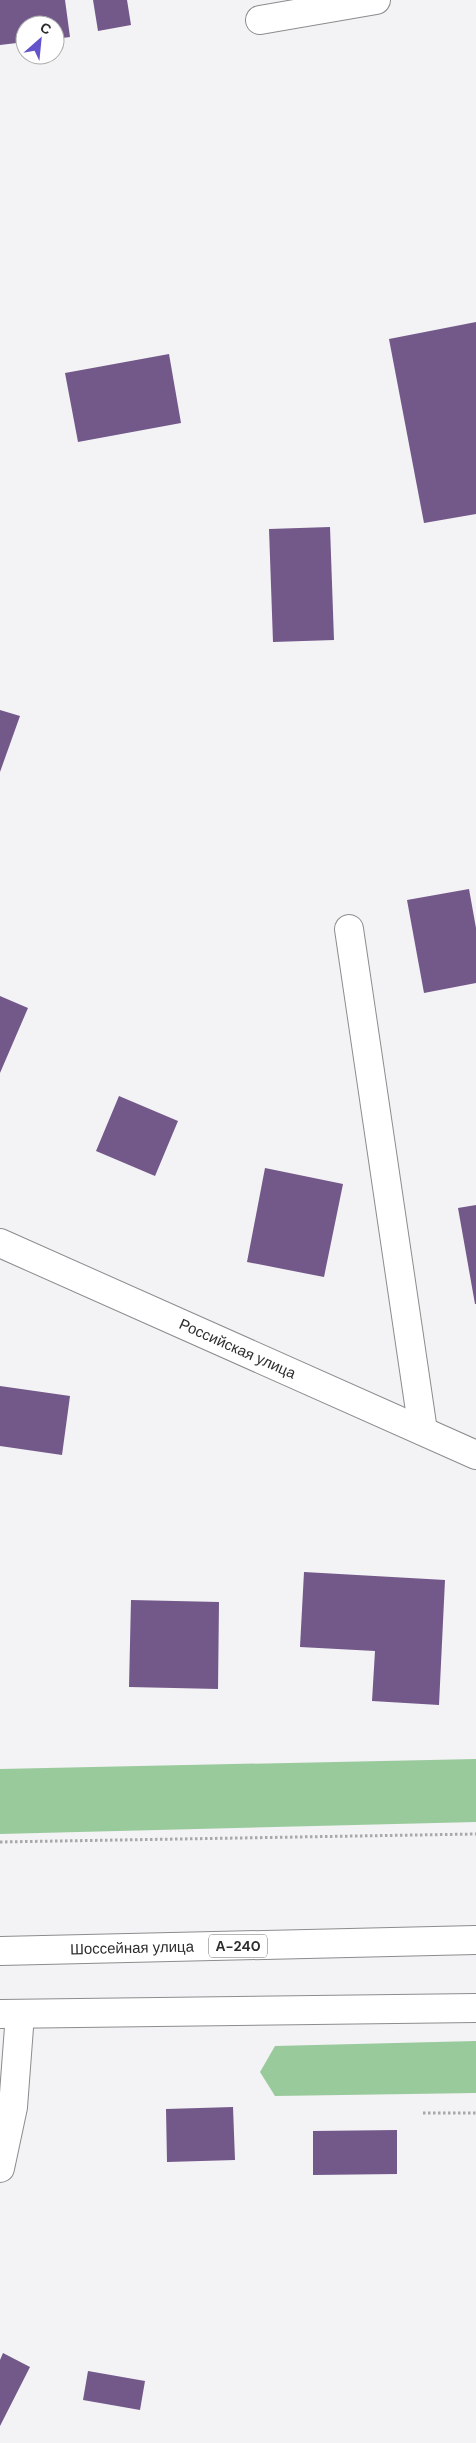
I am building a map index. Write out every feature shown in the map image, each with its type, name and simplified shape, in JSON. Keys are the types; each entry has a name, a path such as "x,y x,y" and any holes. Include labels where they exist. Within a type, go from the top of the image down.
{"main road":[{"path":"260,20 376,0"},
{"path":"349,929 423,1431"},
{"name":"Российская улица","path":"0,1243 476,1455"},
{"name":"Шоссейная улица","path":"0,1951 476,1940"},
{"path":"0,2168 13,2107 10,2014 476,2008"}],"path":[{"path":"0,1842 476,1834"},
{"path":"423,2113 476,2114"}],"green space":[{"path":"476,1759 476,1822 0,1834 0,1769"},
{"path":"476,2041 476,2093 275,2096 260,2072 275,2046"}],"building":[{"path":"0,0 65,0 70,37 65,38 65,15 15,15 15,43 0,45"},
{"path":"93,0 127,0 131,25 98,31"},
{"path":"476,322 476,514 424,523 389,339"},
{"path":"169,354 181,423 78,442 65,373"},
{"path":"330,527 334,640 273,642 269,529"},
{"path":"0,710 20,716 0,772"},
{"path":"469,889 476,928 476,983 424,993 407,900"},
{"path":"0,996 28,1008 0,1073"},
{"path":"119,1096 178,1121 155,1176 96,1151"},
{"path":"265,1168 343,1184 324,1277 247,1262"},
{"path":"476,1205 476,1304 475,1304 458,1208"},
{"path":"0,1386 70,1396 62,1455 0,1446"},
{"path":"304,1572 445,1580 439,1705 372,1701 375,1651 300,1647"},
{"path":"131,1600 219,1602 218,1689 129,1687"},
{"path":"233,2107 235,2160 167,2162 166,2109"},
{"path":"397,2130 397,2174 313,2175 313,2131"},
{"path":"3,2353 30,2367 0,2426 0,2360"},
{"path":"88,2371 145,2381 140,2410 83,2400"}]}
